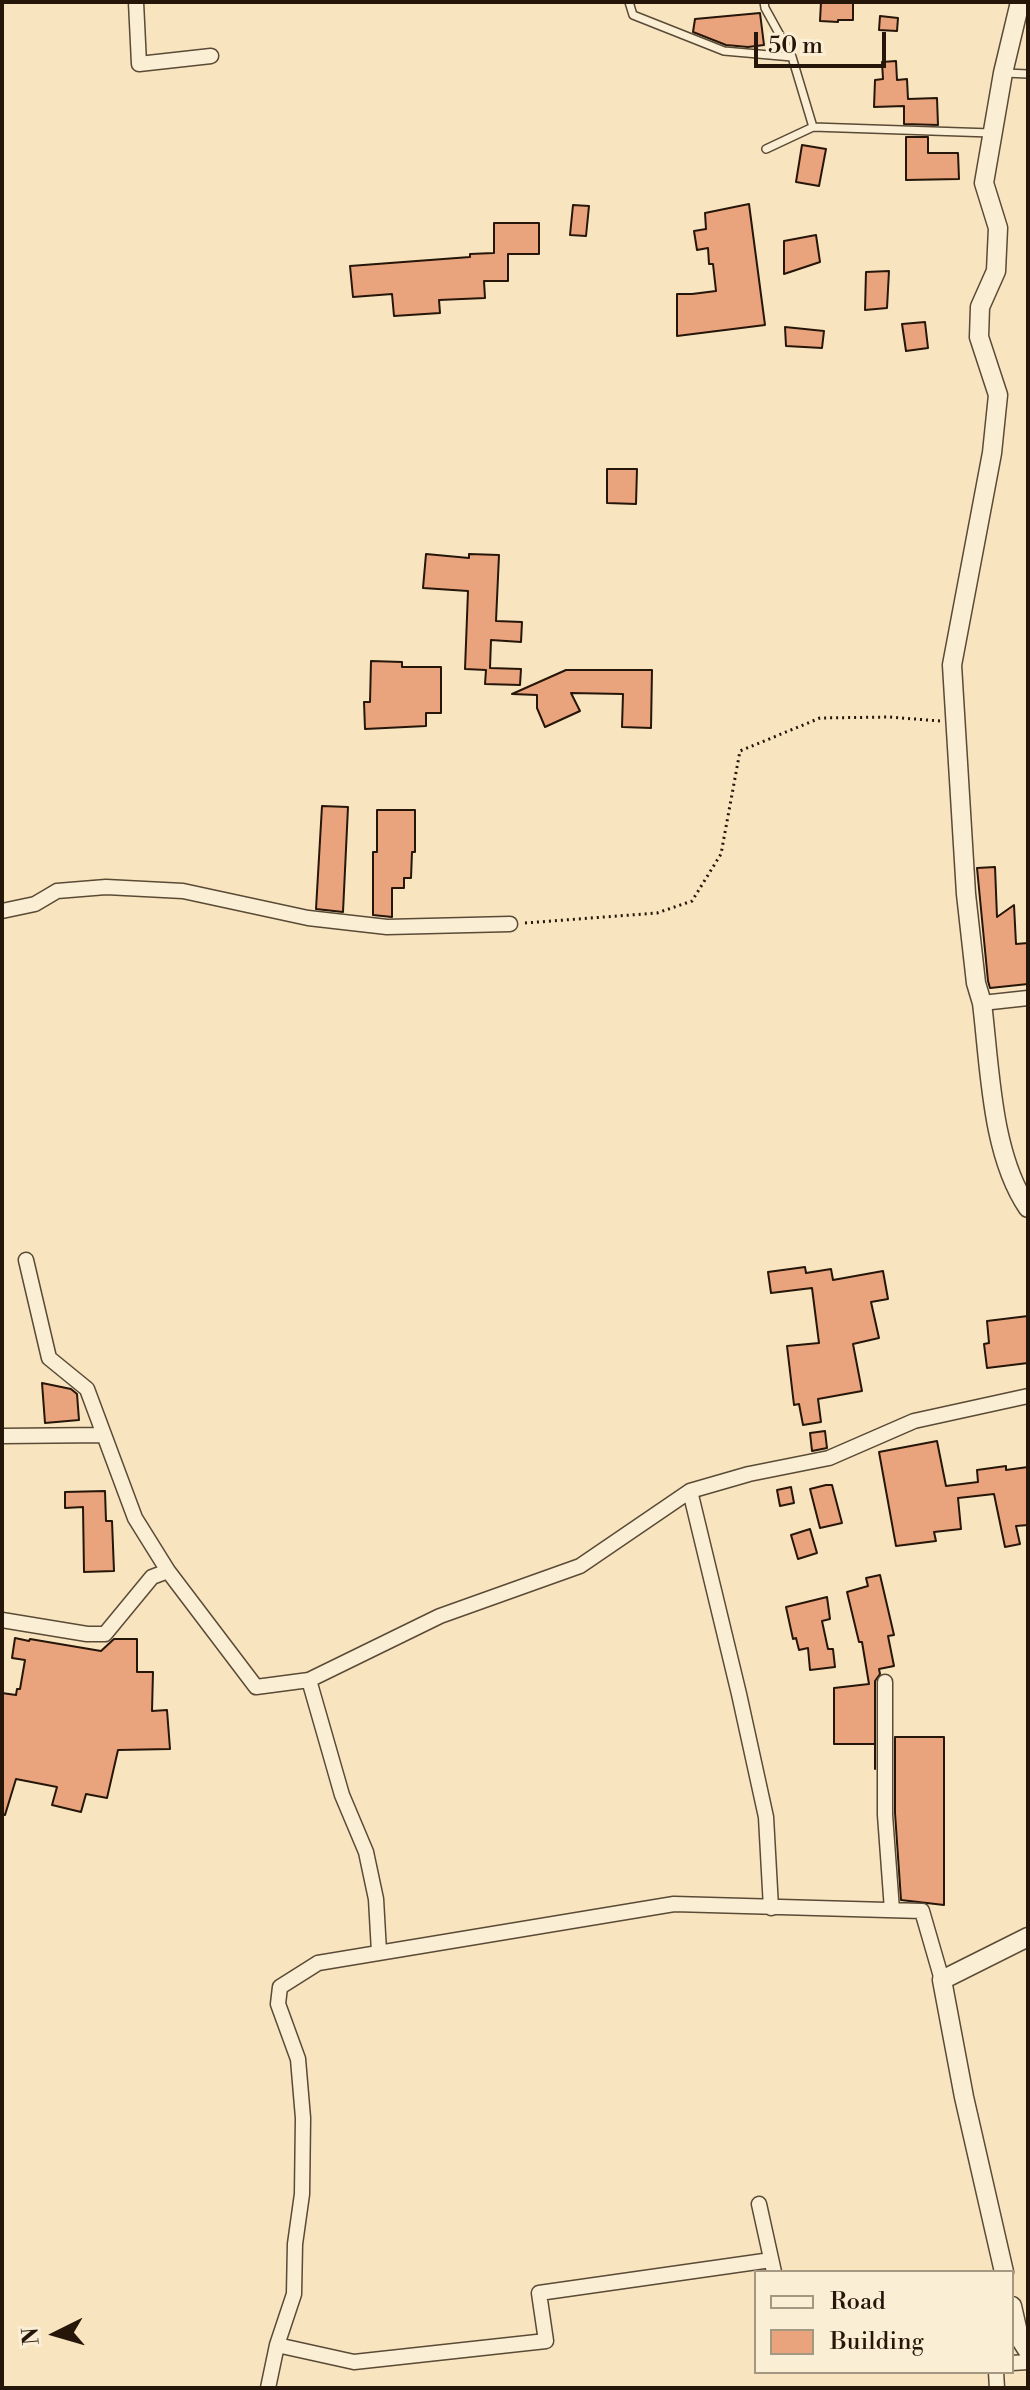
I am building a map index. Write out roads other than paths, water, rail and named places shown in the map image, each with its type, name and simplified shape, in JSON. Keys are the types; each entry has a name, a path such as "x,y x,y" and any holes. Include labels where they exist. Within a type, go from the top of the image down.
{"street":[{"path":"140,2 139,64 211,56"},
{"path":"1020,2 1003,73 984,183 998,228 996,271 980,307 979,337 998,395 992,453 952,665 966,894 976,983 982,1003 999,1139 1017,1191 1028,1208"},
{"path":"2,911 35,904 57,891 106,887 183,891 308,918 387,927 510,924"},
{"path":"982,1003 1028,998"},
{"path":"26,1260 49,1358 87,1389 135,1518 168,1571 256,1687 309,1680 440,1616 580,1566 690,1491 749,1474 829,1458 914,1421 1028,1396"},
{"path":"2,1436 104,1435"},
{"path":"690,1491 766,1817 771,1908"},
{"path":"2,1620 87,1634 105,1634 152,1577 168,1571"},
{"path":"309,1680 342,1795 366,1852 376,1899 379,1952"},
{"path":"885,1682 885,1815 892,1910"},
{"path":"268,2388 277,2345 294,2294 295,2244 302,2194 303,2118 298,2059 278,2004 280,1987 318,1963 674,1904 922,1911 942,1980 964,2097 1004,2270"},
{"path":"942,1980 1028,1937"},
{"path":"277,2345 354,2362 546,2341 539,2293 772,2266 759,2204"},
{"path":"1014,2315 1020,2342"}],"lane":[{"path":"629,2 633,15 724,51 792,57"},
{"path":"764,2 792,57 813,127"},
{"path":"1003,73 1028,74"},
{"path":"766,149 813,127 993,133"}]}
